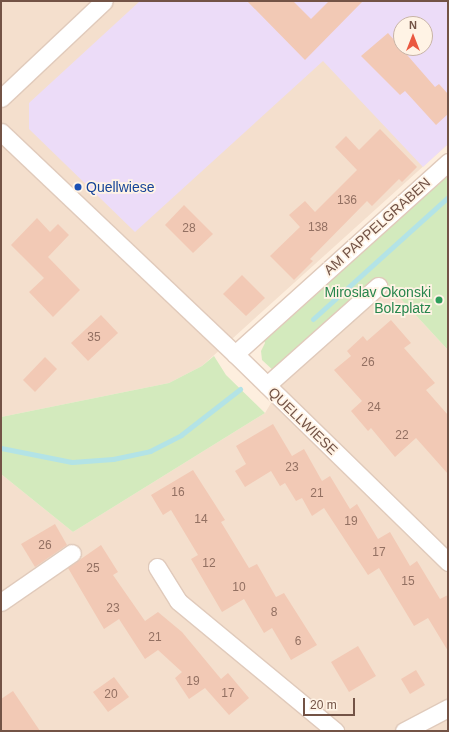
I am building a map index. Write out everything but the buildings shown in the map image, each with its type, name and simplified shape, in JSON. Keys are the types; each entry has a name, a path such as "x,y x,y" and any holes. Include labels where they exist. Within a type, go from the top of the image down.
{"street":[{"path":"1,98 104,1"},
{"name":"QUELLWIESE","path":"3,138 235,354 448,562"},
{"name":"AM PAPPELGRABEN","path":"235,354 448,162"},
{"path":"267,385 378,286"},
{"path":"1,602 72,553"},
{"path":"157,567 178,601 335,731"},
{"path":"404,731 448,708"}],"shaded area":[{"path":"1,1 448,1 448,144 202,366 169,383 1,417"},
{"path":"140,1 448,1 448,144 423,167 323,61 135,232 29,129 29,103"},
{"path":"388,285 448,350 448,731 1,731 1,474 73,532 265,413 286,378"}],"green space":[{"path":"448,171 448,350 388,285 373,283 275,372 262,360 261,351 265,343 263,338"},
{"path":"214,356 226,375 265,413 73,532 1,474 1,417 169,383 202,366"}],"waterway":[{"path":"313,319 448,197"},
{"path":"1,448 72,462 113,459 150,451 181,435 240,389"}],"place":[{"name":"Quellwiese","path":"78,187"},
{"name":"Miroslav Okonski Bolzplatz","path":"439,300"}]}
